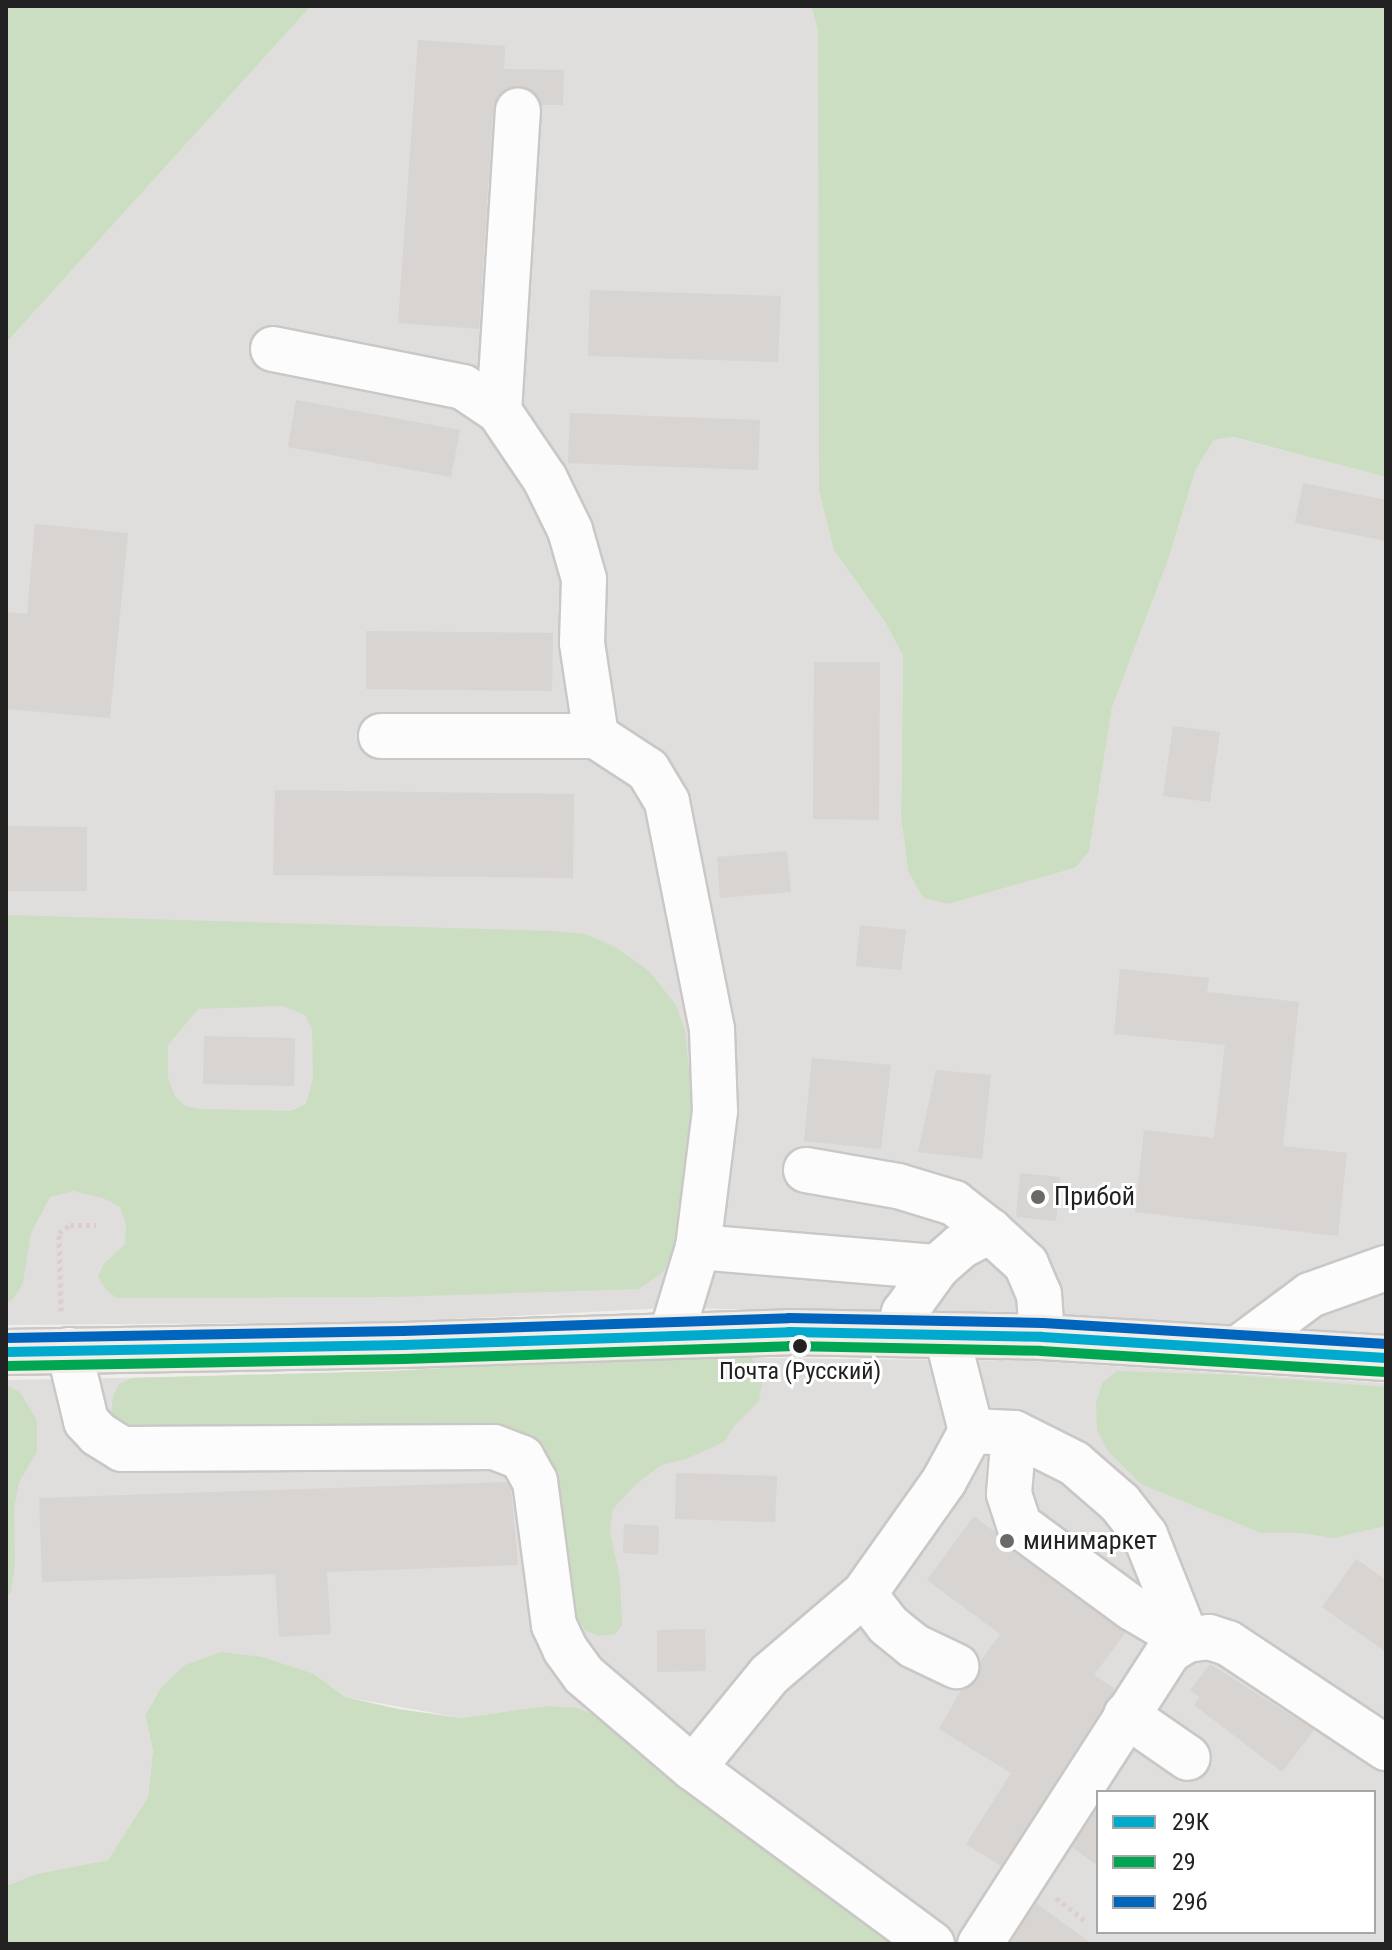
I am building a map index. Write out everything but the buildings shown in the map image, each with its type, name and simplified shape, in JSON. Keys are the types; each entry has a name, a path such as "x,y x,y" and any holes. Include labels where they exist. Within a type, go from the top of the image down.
{"main road":[{"path":"6,1352 403,1345 672,1333 1042,1337 1386,1358"}],"street":[{"path":"499,411 518,111"},
{"path":"273,349 463,387 499,411 545,479 570,530 584,579 582,643 596,736"},
{"path":"381,736 596,736 648,770 667,802 712,1030 715,1111 698,1247 672,1333"},
{"path":"806,1170 898,1186 954,1203 1026,1264 1039,1294 1042,1337"},
{"path":"899,1334 904,1313 937,1267 961,1246 990,1231"},
{"path":"698,1247 937,1267"},
{"path":"1239,1348 1310,1295 1386,1268"},
{"path":"947,1336 992,1432 1019,1525 1132,1608 1187,1640"},
{"path":"69,1350 86,1421 98,1434 122,1449 494,1447 522,1458 535,1481 554,1625 565,1649 606,1696 693,1768 932,1944"},
{"path":"693,1768 769,1675 864,1594 944,1481 992,1432"},
{"path":"992,1432 1074,1463 1120,1503 1145,1535 1187,1640"},
{"path":"864,1594 888,1625 914,1646 956,1666"},
{"path":"980,1944 1169,1651 1187,1640 1209,1637 1228,1643 1386,1748"},
{"path":"1126,1715 1188,1758"}],"shaded area":[{"path":"311,6 811,6 818,29 834,550 885,622 903,656 901,817 908,871 923,898 948,904 1075,868 1089,852 1112,708 1168,560 1196,469 1214,440 1232,437 1386,477 1386,1339 1057,1314 668,1308 394,1322 6,1325 6,343"},
{"path":"671,1357 1034,1361 1386,1383 1386,1944 906,1944 574,1707 545,1706 462,1718 345,1697 314,1674 160,1689 145,1716 153,1750 148,1797 108,1860 36,1874 6,1886 6,1380 393,1373"}],"green space":[{"path":"6,6 311,6 6,343"},
{"path":"811,6 1386,6 1386,477 1233,437 1214,440 1196,469 1168,560 1112,708 1089,852 1075,868 948,904 923,898 908,871 901,817 903,656 885,622 834,550 819,490 818,30"},
{"path":"6,915 585,934 615,947 649,971 676,1005 685,1030 693,1110 673,1254 664,1271 639,1289 392,1297 117,1298 106,1290 98,1276 104,1264 125,1244 126,1224 120,1207 103,1198 73,1191 50,1197 31,1233 23,1283 13,1299 6,1303","holes":["283,1006 305,1015 312,1029 313,1079 306,1104 291,1111 201,1109 185,1106 175,1096 168,1078 168,1045 198,1009"]},
{"path":"668,1356 751,1356 763,1377 759,1401 734,1426 724,1442 686,1459 661,1465 635,1485 613,1509 610,1530 620,1580 622,1625 615,1634 598,1636 585,1630 575,1615 553,1470 531,1436 495,1425 133,1428 120,1427 111,1416 113,1396 119,1384 132,1378 388,1371"},
{"path":"1117,1371 1233,1375 1386,1387 1386,1526 1333,1538 1302,1533 1261,1533 1141,1484 1108,1451 1097,1430 1096,1403 1103,1382"},
{"path":"6,1385 20,1392 37,1421 37,1452 19,1482 14,1509 15,1563 11,1592 6,1597"},
{"path":"221,1652 262,1657 314,1674 345,1697 398,1709 462,1718 545,1706 574,1707 594,1715 906,1944 6,1944 6,1886 36,1874 108,1860 148,1797 153,1750 145,1716 160,1689 185,1665"}],"transit line":[{"name":"29б","path":"6,1338 403,1331 789,1318 1043,1323 1386,1344"},
{"name":"29К","path":"6,1352 403,1345 789,1332 1042,1337 1386,1358"},
{"name":"29","path":"6,1366 403,1359 789,1346 1041,1351 1385,1372"}],"place":[{"name":"Прибой","path":"1038,1197"},
{"name":"Почта (Русский)","path":"800,1346"},
{"name":"минимаркет","path":"1007,1541"}]}
